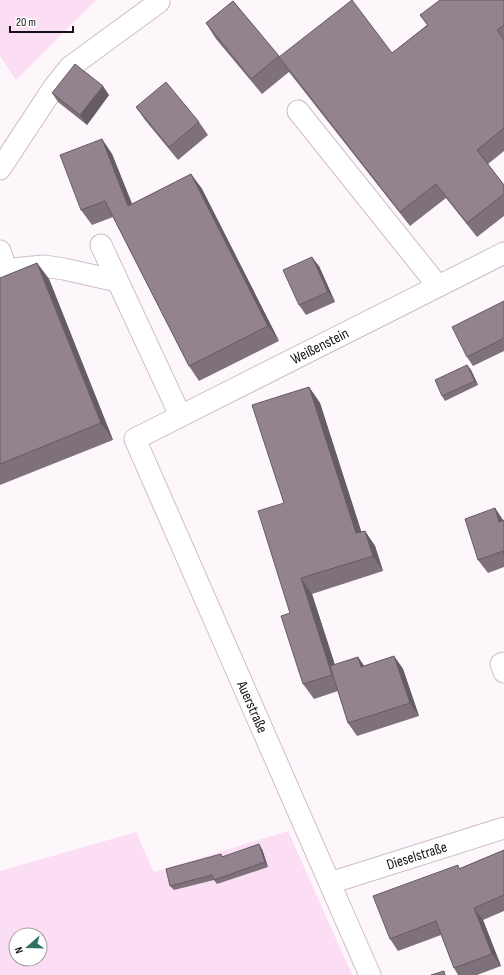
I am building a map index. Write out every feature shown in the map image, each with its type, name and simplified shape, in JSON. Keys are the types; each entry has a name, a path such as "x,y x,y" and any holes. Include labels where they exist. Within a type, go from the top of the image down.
{"street":[{"path":"0,169 54,87 70,67 159,2"},
{"path":"298,111 438,286"},
{"path":"100,245 180,415"},
{"name":"Weißenstein","path":"134,439 504,253"},
{"path":"2,263 64,268 117,281"},
{"name":"Auerstraße","path":"134,439 370,975"},
{"path":"504,663 501,664 504,672"},
{"name":"Dieselstraße","path":"330,883 504,828"}],"shaded area":[{"path":"0,0 96,0 16,80 0,56"},
{"path":"288,831 352,975 0,975 0,871 136,832 154,872"}],"building":[{"path":"352,0 392,53 428,25 420,15 440,0 504,0 504,25 497,30 504,40 504,128 477,150 504,185 504,194 467,223 436,184 400,212 279,57"},
{"path":"233,1 279,56 251,79 206,23"},
{"path":"75,64 103,86 80,115 52,93"},
{"path":"166,82 199,122 169,147 136,107"},
{"path":"102,139 128,206 191,174 268,326 189,366 105,201 81,210 60,155"},
{"path":"312,257 328,292 299,305 283,270"},
{"path":"37,263 101,423 0,464 0,278"},
{"path":"504,301 504,338 467,357 452,327"},
{"path":"467,365 475,381 442,396 435,380"},
{"path":"309,387 356,533 365,531 373,556 301,578 332,675 303,684 281,616 290,613 258,511 284,503 252,405"},
{"path":"495,508 499,522 504,520 504,555 503,551 478,560 465,519"},
{"path":"394,656 410,703 348,723 330,666 358,657 361,667"},
{"path":"259,844 265,862 214,880 212,875 170,886 166,869 221,854 222,857"},
{"path":"504,850 504,895 474,908 492,954 454,968 436,921 390,939 373,896 458,865 459,869"},
{"path":"444,971 445,975 431,975"}]}
